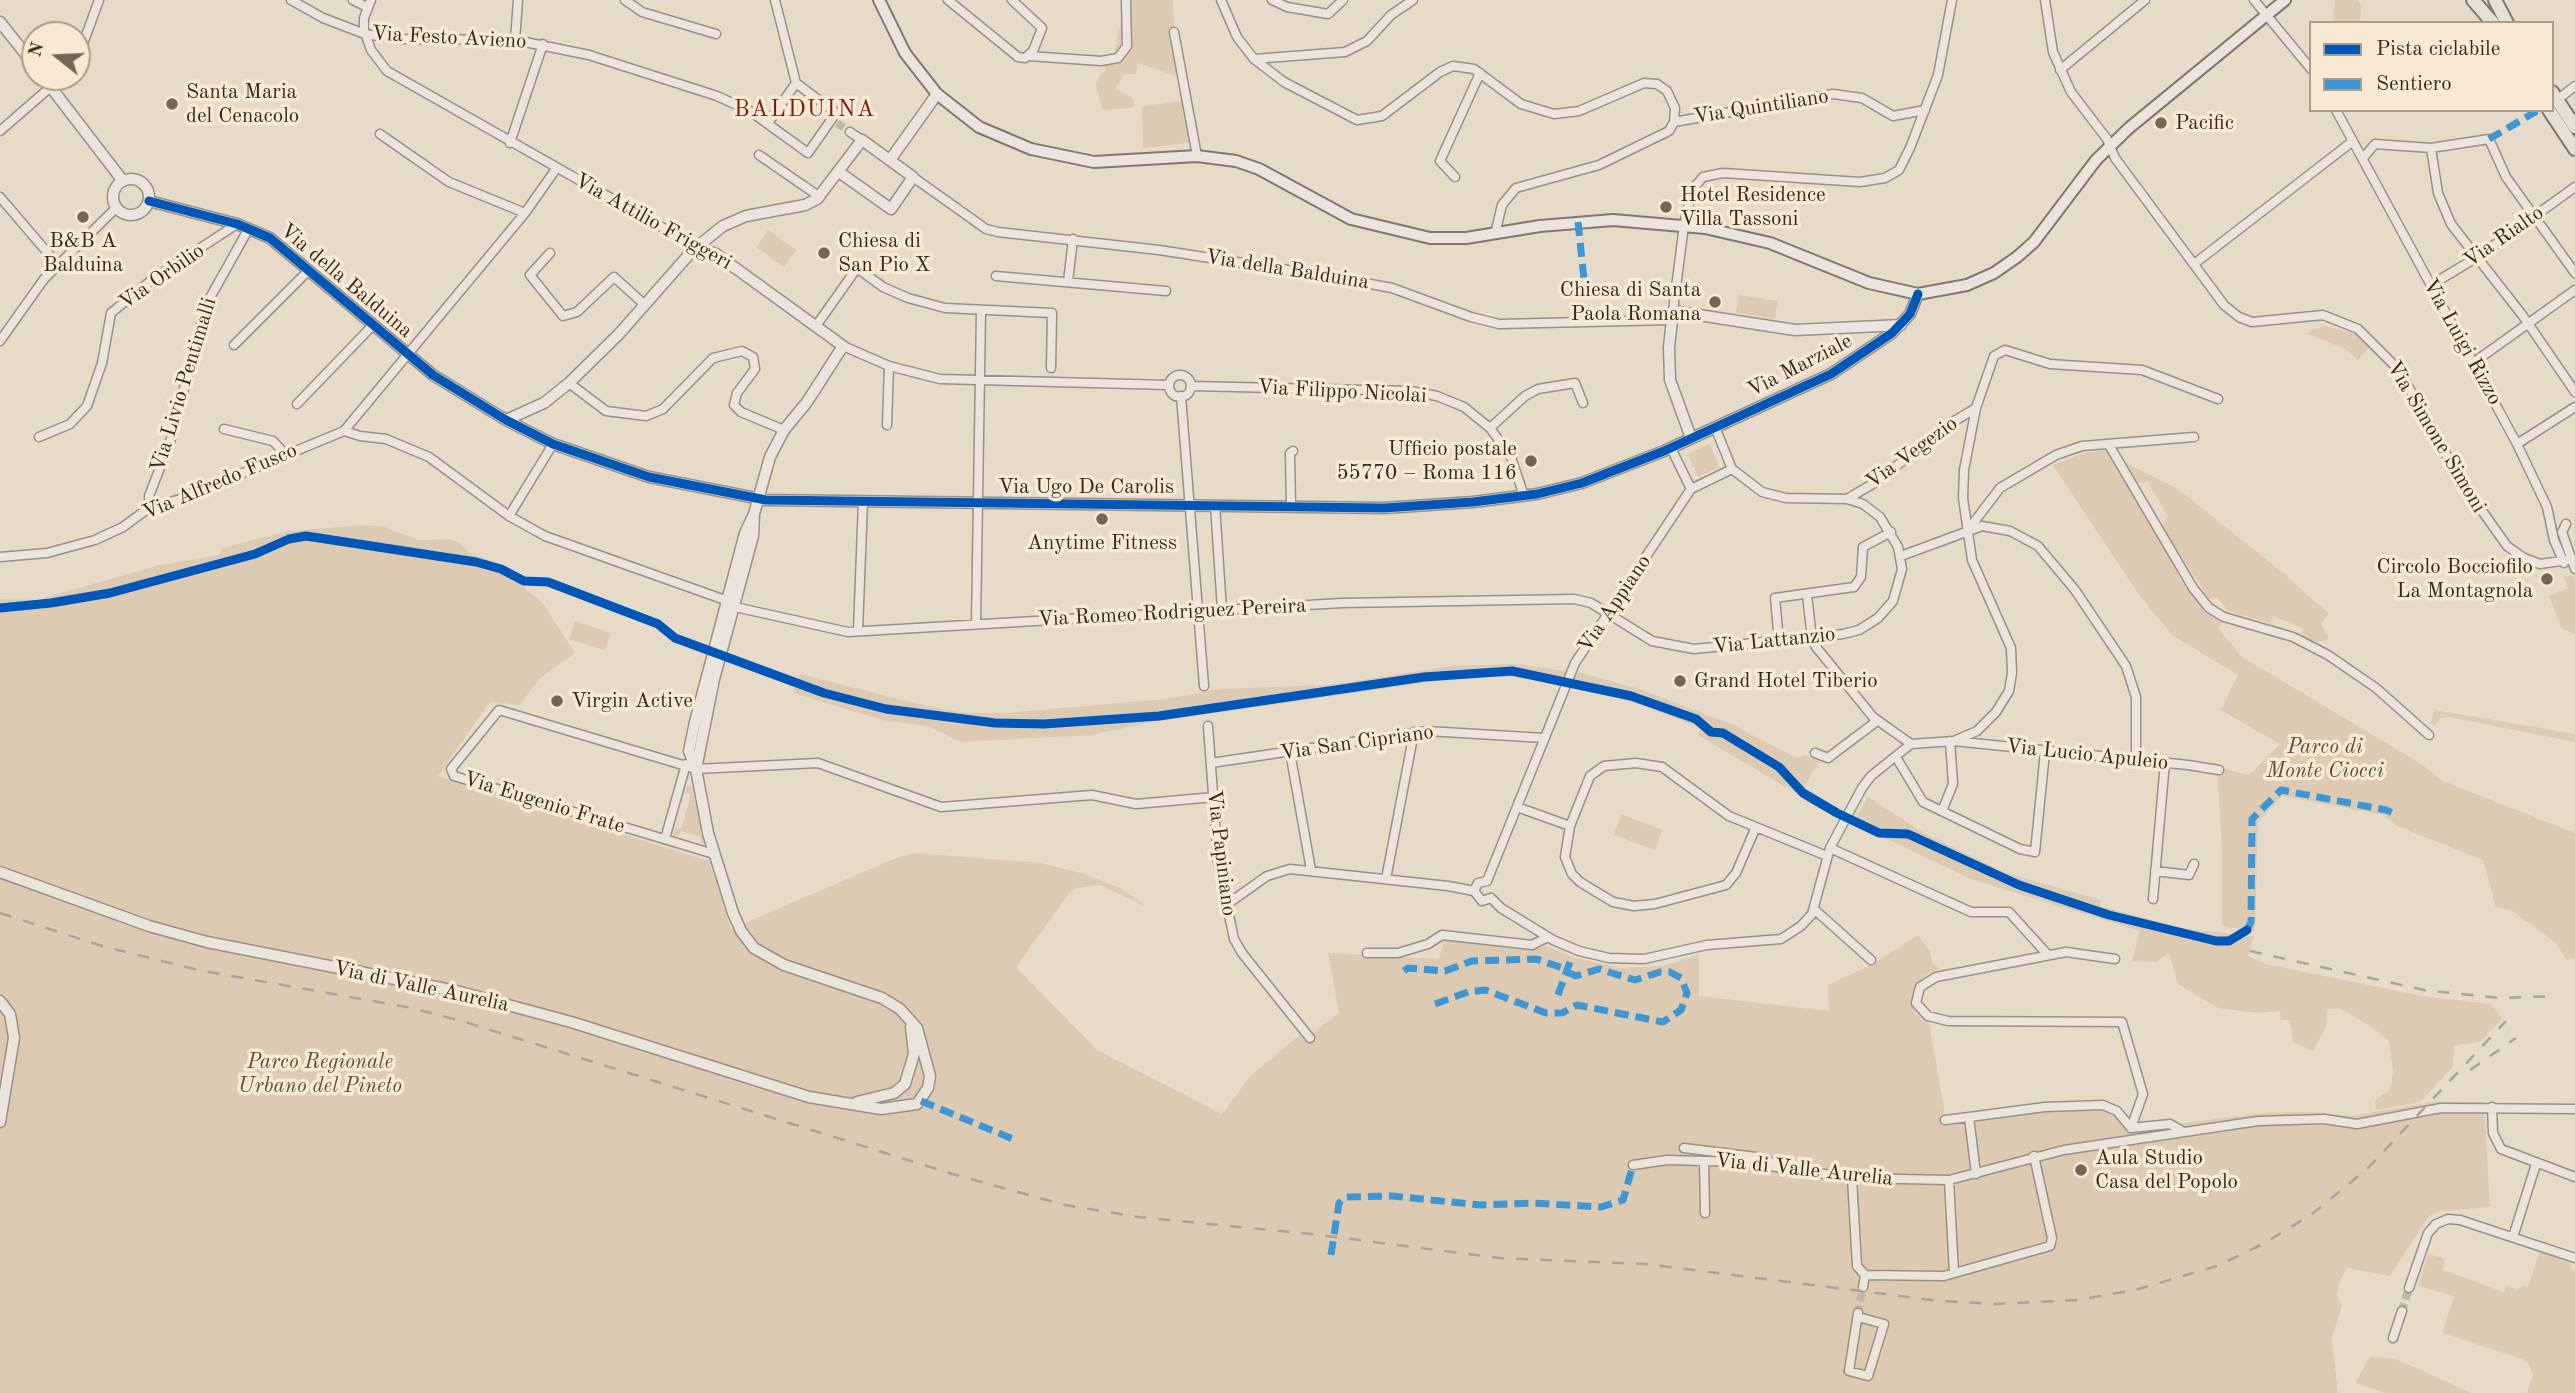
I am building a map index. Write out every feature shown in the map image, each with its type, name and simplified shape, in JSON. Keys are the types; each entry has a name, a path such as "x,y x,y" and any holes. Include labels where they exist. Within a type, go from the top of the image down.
{"main road":[{"path":"880,0 905,53 937,94 985,131 1044,152 1106,162 1197,156 1231,160 1254,167 1326,208 1381,229 1441,239 1613,220 1684,225 1770,243 1869,283 1918,294 1967,285 1994,273 2017,257 2034,242 2089,170 2138,120 2285,0"},
{"path":"2473,0 2491,21"},
{"path":"2495,0 2506,21"},
{"path":"2554,102 2575,127"},
{"path":"2554,103 2575,149"}],"street":[{"path":"91,22 99,0"},
{"name":"Via Festo Avieno","path":"291,0 315,15 365,34 400,38 515,40 543,44 712,94 768,123 808,153 835,121 836,113 796,83"},
{"path":"352,0 367,3 365,34"},
{"path":"515,40 518,0"},
{"path":"625,0 642,12 716,34"},
{"path":"768,123 796,83 775,0"},
{"path":"948,0 1018,57 1101,61 1118,58 1127,46 1126,0"},
{"path":"1013,0 1042,25 1041,34 1029,56"},
{"path":"1221,0 1237,37 1254,58 1298,90 1360,120 1386,114 1445,69 1465,67 1480,73 1521,103 1559,114 1580,111 1639,84 1653,83 1667,91 1673,100 1674,122 1667,133 1599,165 1516,188 1502,205 1495,234"},
{"path":"1272,0 1287,7 1328,13 1343,0"},
{"path":"1254,58 1331,54 1352,49 1367,41 1391,15 1413,0"},
{"path":"1691,438 1670,380 1668,355 1684,225 1694,187 1701,178 1711,174 1854,182 1888,177 1902,166 1925,110 1943,57 1952,0"},
{"path":"2045,0 2047,30 2060,70 2074,97 2115,158 2194,264 2338,152 2352,138 2337,112"},
{"path":"2060,70 2145,0"},
{"path":"2254,0 2309,66"},
{"path":"0,22 21,48"},
{"path":"1174,32 1197,156"},
{"name":"Via Attilio Friggeri","path":"365,34 373,54 387,71 556,169 697,247 714,252 843,346 888,366 927,377 978,382 1169,385"},
{"path":"510,143 543,44"},
{"path":"1455,177 1440,161 1480,73"},
{"path":"2554,100 2575,86"},
{"path":"0,131 46,91"},
{"path":"54,91 123,181"},
{"path":"890,160 937,94"},
{"name":"Via Quintiliano","path":"1674,122 1833,94 1862,98 1896,116 1925,110"},
{"path":"839,172 891,209 913,177 850,132"},
{"path":"380,134 449,182 525,213"},
{"name":"Via Luigi Rizzo","path":"2352,138 2517,444 2550,516 2552,529 2571,563"},
{"path":"2363,158 2369,147 2377,145 2431,148 2488,139 2506,177 2575,273"},
{"path":"506,420 544,403 569,383 697,247 723,226 739,218 808,204 820,197 862,140"},
{"path":"2431,148 2443,208 2451,224 2479,256 2529,324 2575,393"},
{"path":"759,155 820,197"},
{"path":"344,431 525,213 556,169"},
{"name":"Via della Balduina","path":"913,177 990,230 1267,266 1378,285 1471,317 1505,325 1673,315"},
{"path":"116,208 133,215 143,211 149,201 148,189 139,181 123,181"},
{"path":"116,208 113,193 123,181"},
{"name":"Via Rialto","path":"2431,285 2479,256 2575,187"},
{"path":"0,197 58,265"},
{"name":"Via della Balduina","path":"149,201 237,224 270,238 408,355 450,387 506,420"},
{"path":"0,341 32,294 116,208"},
{"name":"Via Orbilio","path":"39,437 70,424 87,406 102,363 111,313 153,279 237,224"},
{"name":"Via Livio Pentimalli","path":"150,508 149,496 170,442 206,305 248,228"},
{"path":"1068,282 1073,239"},
{"path":"550,253 530,275 563,316 577,312 614,277 645,305"},
{"name":"Via Simone Simoni","path":"2194,264 2224,305 2243,319 2258,322 2323,316 2358,329 2399,370 2461,481 2502,541 2532,562 2571,563"},
{"path":"816,326 857,268 883,287 908,298 945,308 1052,313 1051,369"},
{"path":"234,345 309,270"},
{"path":"996,276 1166,291"},
{"path":"2473,363 2575,290"},
{"name":"Via Marziale","path":"1691,438 1831,374 1881,343 1901,325 1912,310 1918,294"},
{"path":"976,624 981,311"},
{"path":"1673,315 1795,330 1901,325"},
{"path":"297,404 373,325"},
{"path":"843,346 807,402 784,430 770,457 747,530 731,604 690,751 691,768 714,855 741,931 757,951 784,965 882,998 906,1016"},
{"path":"569,383 600,408 621,415 646,416 663,409 713,358 743,351 753,357 755,369 737,393 734,405 741,412 784,430"},
{"path":"1491,898 1501,908 1548,937 1592,955 1644,959 1717,943 1776,940 1801,926 1815,910 1829,852 1868,779 1911,744 1952,741 1977,731 1996,712 2008,691 2013,668 2009,643 1974,566 1963,479 1976,408 1993,358 2006,351 2062,366 2142,369 2218,398"},
{"path":"887,425 888,366"},
{"path":"1180,375 1189,380 1191,386 1188,393 1181,396 1174,395 1169,385 1174,377 1180,375"},
{"path":"1490,428 1525,396 1538,389 1575,383 1583,402"},
{"name":"Via Filippo Nicolai","path":"1191,386 1417,392 1464,407 1490,428 1511,457 1524,496"},
{"path":"1181,396 1204,685"},
{"path":"2517,444 2575,407"},
{"name":"Via Vegezio","path":"1847,499 1876,482 1951,423 1976,408"},
{"name":"Via Ugo De Carolis","path":"506,420 553,444 649,477 758,499 1291,508 1427,507 1524,496 1582,483 1691,438"},
{"path":"1671,448 1690,489 1732,469 1715,427"},
{"path":"224,429 273,441 286,455"},
{"name":"Via Alfredo Fusco","path":"0,557 38,555 81,544 118,530 150,508 180,499 344,431"},
{"name":"Via Romeo Rodriguez Pereira","path":"344,431 382,438 429,457 509,516 565,545 731,604 826,629 858,631 1419,600 1574,599 1591,603 1610,613"},
{"path":"1968,530 1993,494 2017,475 2070,449 2194,437"},
{"path":"509,516 553,444"},
{"path":"2109,444 2193,588 2209,608 2229,619 2293,637 2328,655 2370,683 2429,735"},
{"path":"1291,508 1290,453 1293,452"},
{"name":"Via Lattanzio","path":"1610,613 1642,636 1675,647 1727,648 1854,632 1881,615 1893,601 1899,585 1901,556 1891,532 1872,509 1847,499 1775,497 1756,489 1732,469"},
{"name":"Via Appiano","path":"1488,881 1575,663 1690,489"},
{"path":"858,631 863,501"},
{"path":"1215,505 1222,610"},
{"path":"2552,529 2575,521"},
{"path":"2566,524 2562,532 2571,563"},
{"path":"1901,556 1968,530 1991,527 2027,538 2047,555 2113,642 2132,681 2138,737 2136,760"},
{"path":"1778,630 1775,597 1845,591 1857,585 1861,577 1863,547 1891,532"},
{"path":"1807,595 1812,639 1877,722 1911,744"},
{"path":"664,839 691,768 716,661"},
{"name":"Via Eugenio Frate","path":"691,768 499,710 455,763 452,775 714,855"},
{"path":"1815,753 1828,758 1877,722"},
{"name":"Via Papiniano","path":"1208,726 1218,862 1226,905 1242,953 1310,1038"},
{"name":"Via San Cipriano","path":"1211,763 1414,732 1458,731 1545,738"},
{"path":"1386,879 1414,732"},
{"path":"1942,811 1952,789 1952,741"},
{"name":"Via Lucio Apuleio","path":"1952,741 2165,762 2219,771"},
{"path":"1290,752 1311,870"},
{"path":"1896,757 1923,802 2020,849 2035,852 2045,752"},
{"path":"2152,899 2165,762"},
{"path":"691,768 818,763 941,807 1092,795 1136,804 1214,797"},
{"path":"1756,828 1737,873 1726,885 1634,906 1613,901 1572,874 1565,849 1570,826 1593,772 1604,766 1636,763 1667,770 1725,814 1756,828 1829,852 1971,912 2009,912 2048,955"},
{"path":"1517,807 1570,826"},
{"path":"2155,871 2189,875 2194,864"},
{"path":"1226,905 1276,872 1311,870 1474,891 1482,901 1491,898"},
{"name":"Via di Valle Aurelia","path":"0,872 149,926 248,950 456,991 571,1022 785,1091 842,1104 881,1109 909,1107 921,1101 928,1088 928,1067 921,1038 906,1016"},
{"path":"1474,891 1478,883 1488,881 1493,890 1491,898"},
{"path":"1815,910 1871,960"},
{"path":"1367,953 1398,953 1428,944 1442,935 1532,945 1548,937"},
{"path":"2115,959 2072,951 1932,978 1918,990 1917,1006 1928,1016 1948,1021 2122,1022 2143,1094 2131,1128"},
{"path":"0,1001 10,1014 14,1038 0,1122"},
{"name":"Via di Valle Aurelia","path":"842,1104 883,1097 905,1084 912,1064 914,1045 906,1016"},
{"path":"1945,1121 2045,1107 2103,1105 2118,1111 2131,1128"},
{"path":"2491,1107 2493,1133 2499,1147 2536,1164 2575,1177"},
{"name":"Via di Valle Aurelia","path":"1633,1166 1668,1160 1743,1162 1796,1172 1853,1178 1949,1180 2034,1156 2183,1131 2285,1119 2324,1119 2357,1124 2429,1108 2575,1109"},
{"path":"1969,1117 1976,1174"},
{"name":"Via di Valle Aurelia","path":"2131,1128 2171,1124 2183,1131"},
{"path":"1684,1149 1756,1157 1796,1172"},
{"path":"1853,1178 1857,1266 1865,1275 1931,1277 1954,1273 2052,1244 2034,1156"},
{"path":"1704,1161 1705,1213"},
{"path":"2512,1237 2536,1164"},
{"path":"1949,1180 1954,1273"},
{"path":"2409,1288 2428,1233 2438,1223 2457,1219 2575,1258"},
{"path":"1863,1287 1865,1275"},
{"path":"2393,1338 2402,1311"},
{"path":"1858,1315 1884,1324 1868,1376 1849,1371 1858,1315"}],"green space":[{"path":"1132,0 1173,0 1176,76 1138,63 1136,74 1124,74 1115,89 1134,98 1131,108 1102,109 1096,85 1101,73 1105,72 1105,62 1114,56 1122,16 1132,12"},
{"path":"2335,0 2358,0 2361,5 2360,21 2333,21"},
{"path":"1182,101 1189,143 1143,148 1142,106"},
{"path":"768,230 796,250 784,267 756,247"},
{"path":"1739,295 1778,301 1775,319 1736,312"},
{"path":"2327,326 2358,335 2371,346 2358,360 2346,349 2307,334 2312,329"},
{"path":"1710,444 1720,467 1698,477 1688,454"},
{"name":"Parco di Monte Ciocci","path":"2106,450 2178,570 2178,576 2205,613 2222,623 2218,628 2242,657 2418,762 2443,781 2575,833 2575,958 2566,960 2556,943 2512,911 2496,907 2483,860 2397,826 2384,815 2282,796 2258,822 2255,931 2222,926 2222,847 2217,767 2249,775 2280,744 2221,710 2238,675 2172,635 2139,595 2053,465 2084,453"},
{"path":"2126,463 2178,489 2282,572 2329,614 2321,624 2329,639 2317,642 2301,635 2303,628 2273,616 2270,623 2228,611 2217,597 2209,599 2161,525 2168,517 2148,482 2136,483 2125,467"},
{"name":"Parco Regionale Urbano del Pineto","path":"365,525 384,527 419,540 449,539 458,542 470,553 492,561 489,570 512,576 544,605 575,653 539,679 520,705 490,702 438,776 709,861 731,929 896,858 914,853 1041,863 1081,873 1120,888 1147,907 1100,885 1076,888 1069,893 1016,967 1097,1050 1222,1114 1251,1075 1300,1035 1304,1040 1339,1013 1328,953 1439,959 1445,938 1538,949 1546,946 1571,957 1620,968 1662,966 1699,955 1699,996 1829,1011 1828,985 1871,965 1918,935 1930,952 1932,963 1939,969 1928,973 1917,983 1912,1004 1916,1013 1929,1022 1947,1126 1997,1116 2102,1108 2121,1119 2185,1123 2262,1113 2308,1112 2351,1116 2433,1102 2484,1102 2490,1207 2442,1211 2429,1216 2390,1276 2347,1268 2339,1283 2337,1296 2342,1306 2332,1338 2338,1393 0,1393 0,599 36,600 160,565 219,555 222,548 289,531"},
{"path":"2573,575 2575,634 2562,629 2549,596 2568,588 2564,577"},
{"path":"575,621 611,633 605,650 569,639"},
{"path":"1514,664 1582,673 1639,689 1731,724 1796,758 1806,755 1819,762 1799,795 1698,735 1701,728 1633,702 1545,680 1493,676 1436,681 1147,723 1092,735 961,742 931,727 882,720 793,693 800,674 926,706 965,713 1005,713 1165,699 1221,689 1329,685 1451,666"},
{"name":"Parco di Monte Ciocci","path":"2435,710 2575,734 2575,742 2449,717 2440,718 2435,726 2430,723"},
{"path":"687,786 691,786 705,841 702,845 701,837 681,831 678,837 673,836 675,828 681,829 690,799 690,794 685,792"},
{"path":"1868,797 1924,833 2006,873 2101,900 2100,906 2185,929 2254,936 2248,956 2265,964 2428,997 2492,1004 2502,1019 2480,1042 2454,1046 2453,1067 2420,1102 2376,1110 2375,1101 2391,1088 2393,1071 2389,1041 2369,1025 2339,1008 2327,1009 2326,1027 2313,1051 2293,1042 2290,1020 2281,1020 2280,1011 2258,1013 2218,1008 2178,984 2169,953 2157,962 2132,961 2140,931 1971,879 1853,823"},
{"path":"1621,814 1662,830 1655,850 1614,835"},
{"path":"2540,1251 2571,1263 2570,1269 2575,1271 2575,1393 2527,1393 2533,1374 2526,1360 2442,1333 2454,1296 2418,1286 2428,1254 2445,1259 2443,1270 2504,1292 2506,1286 2519,1290 2521,1285 2528,1287"},
{"path":"2370,1357 2396,1359 2471,1393 2386,1393 2355,1383"}],"tunnel":[{"path":"837,123 850,132"},
{"path":"1858,1313 1863,1287"},
{"path":"2402,1311 2409,1288"}],"railway":[{"path":"0,913 102,946 198,970 412,1008 465,1022 956,1175 1065,1205 1138,1217 1311,1234 1500,1258 1645,1264 1940,1301 1996,1304 2077,1300 2135,1290 2217,1266 2263,1244 2312,1214 2367,1169 2506,1021"},
{"path":"2250,951 2424,990 2500,998 2557,996"},
{"path":"2470,1070 2516,1038"}],"marked path":[{"path":"2489,139 2535,112"},
{"path":"1578,222 1584,279"},
{"path":"2247,930 2251,922 2252,819 2281,790 2386,810 2398,815"},
{"path":"1404,971 1408,968 1445,971 1472,961 1536,959 1566,969"},
{"path":"1558,995 1571,959"},
{"path":"1435,1004 1468,992 1485,990 1546,1013 1562,1013 1577,1005 1663,1022 1681,1010 1687,993 1681,978 1670,972 1660,972 1635,980 1599,969 1576,976 1565,971"},
{"path":"921,1101 1013,1139"},
{"path":"1331,1255 1339,1203 1345,1197 1392,1196 1480,1205 1533,1203 1601,1207 1623,1200 1633,1165"}],"cycle path":[{"path":"149,201 237,224 270,238 433,375 506,420 553,444 649,477 766,500 1384,508 1473,502 1537,494 1582,483 1664,451 1831,374 1892,333 1910,314 1918,294"},
{"path":"0,608 110,593 255,554 289,539 306,536 476,562 501,569 524,581 548,582 658,624 675,638 824,693 886,709 995,723 1044,724 1159,716 1424,677 1512,671 1631,696 1696,719 1711,732 1723,733 1779,767 1803,793 1837,813 1879,833 1908,834 2019,885 2109,915 2216,941 2229,941 2247,930"}],"place":[{"name":"Santa Maria del Cenacolo","path":"172,104"},
{"name":"Pacific","path":"2161,123"},
{"name":"Hotel Residence Villa Tassoni","path":"1666,207"},
{"name":"B&B A Balduina","path":"83,217"},
{"name":"Chiesa di San Pio X","path":"824,253"},
{"name":"Chiesa di Santa Paola Romana","path":"1715,302"},
{"name":"Ufficio postale 55770 – Roma 116","path":"1531,461"},
{"name":"Anytime Fitness","path":"1102,519"},
{"name":"Circolo Bocciofilo La Montagnola","path":"2547,579"},
{"name":"Grand Hotel Tiberio","path":"1680,681"},
{"name":"Virgin Active","path":"557,701"},
{"name":"Aula Studio Casa del Popolo","path":"2081,1170"}],"district":[{"name":"BALDUINA","path":"805,110"}]}
